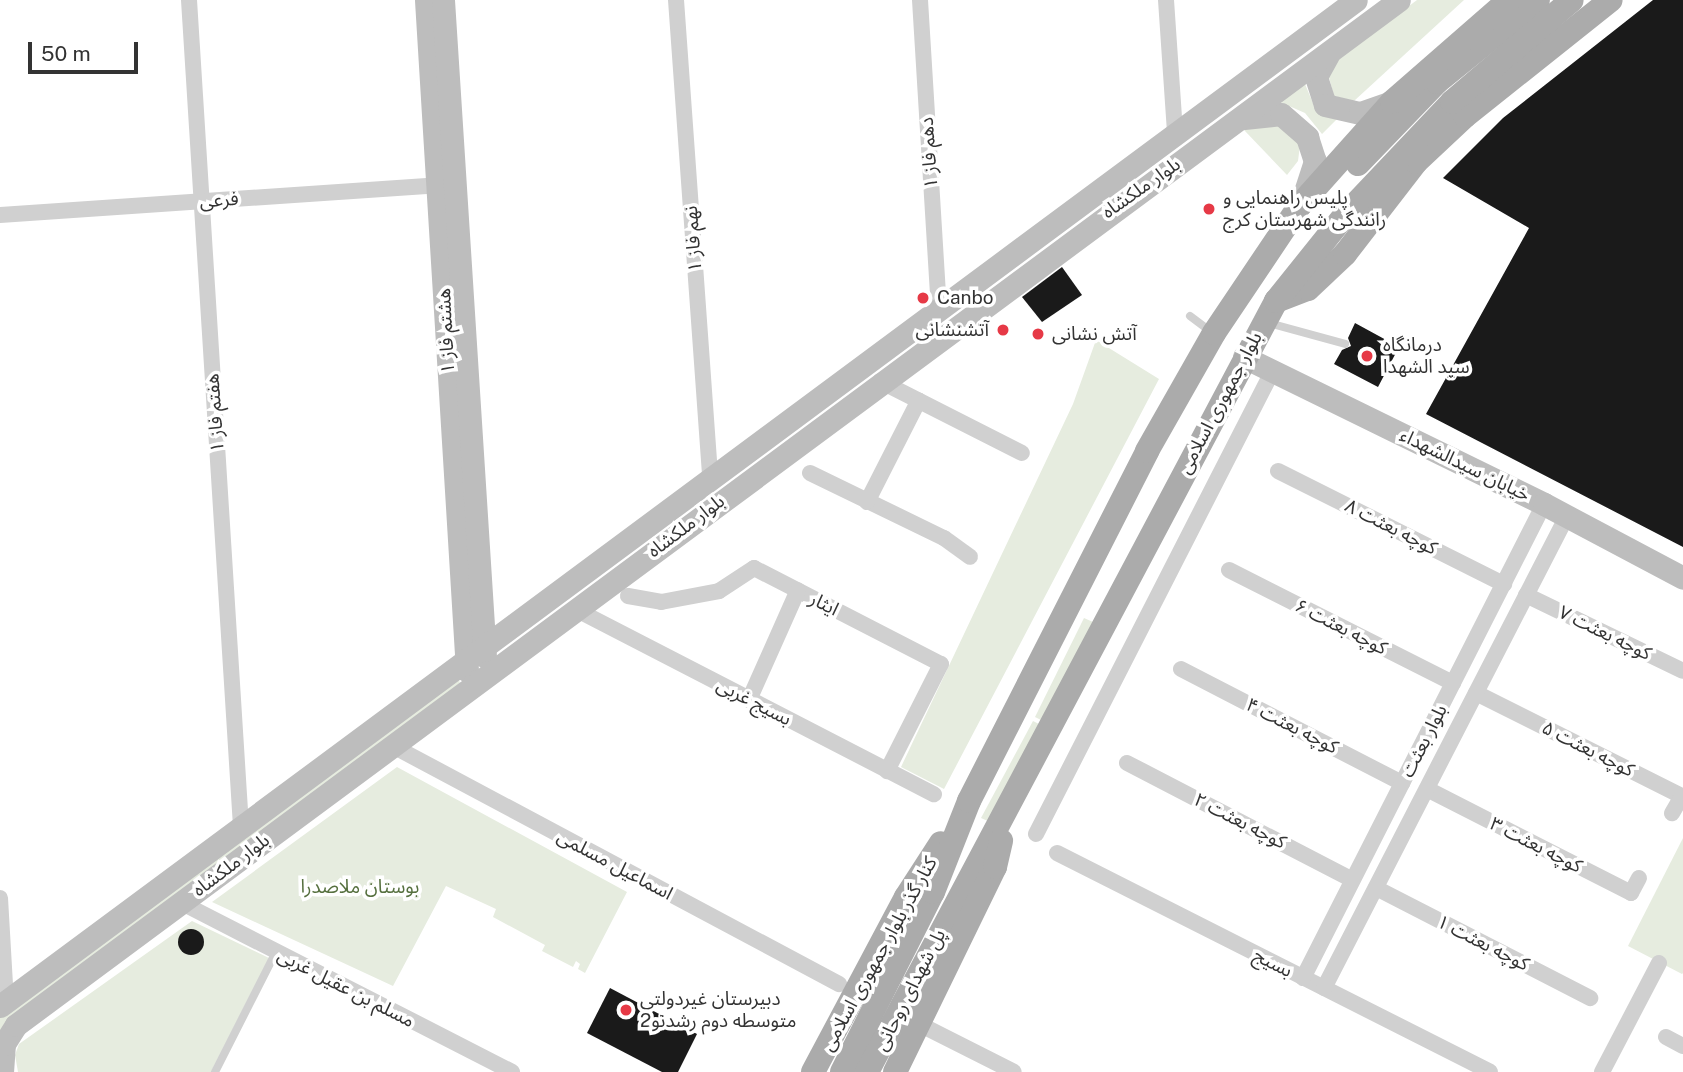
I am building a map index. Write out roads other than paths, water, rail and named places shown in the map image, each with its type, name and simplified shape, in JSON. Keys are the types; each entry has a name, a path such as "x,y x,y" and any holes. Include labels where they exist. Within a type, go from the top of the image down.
{"main road":[{"name":"هشتم فاز ۱","path":"426,0 446,185 487,674"},
{"name":"هشتم فاز ۱","path":"443,0 446,185 468,688"},
{"name":"بلوار ملکشاه","path":"3,1004 1356,0"},
{"name":"بلوار ملکشاه","path":"2,1072 4,1044 16,1025 1094,222 1238,120 1399,0"},
{"name":"بلوار جمهوری اسلامی","path":"933,892 969,801 1164,423 1214,333 1300,205 1392,102 1509,0"},
{"path":"1253,273 1437,82 1538,0"},
{"name":"بلوار جمهوری اسلامی","path":"953,907 1276,301 1344,216 1451,102 1572,0"},
{"path":"1276,301 1308,289 1345,254 1416,162 1465,117 1611,0"},
{"path":"1331,51 1316,77 1325,105 1360,113 1392,102"},
{"path":"1238,120 1276,112 1304,132 1315,161 1300,205"},
{"path":"1074,207 1077,220 1094,222"},
{"path":"1017,249 1031,255 1030,270"},
{"name":"خیابان سیدالشهداء","path":"1244,357 1544,504 1683,578"},
{"path":"1164,423 1185,422 1199,441"},
{"name":"کنار گذر بلوار جمهوری اسلامی","path":"813,1072 906,897 969,801"},
{"path":"895,1072 995,867 1008,808"},
{"name":"پل شهدای روحانی","path":"842,1072 933,892"},
{"name":"پل شهدای روحانی","path":"867,1072 953,907"}],"street":[{"name":"هفتم فاز ۱","path":"189,0 241,827"},
{"name":"نهم فاز ۱","path":"676,0 710,477"},
{"name":"دهم فاز ۱","path":"920,0 939,307"},
{"path":"1166,0 1175,132"},
{"name":"فرعی","path":"0,215 446,185"},
{"path":"1037,834 1174,559 1273,370"},
{"path":"880,381 1023,453"},
{"path":"867,502 919,400"},
{"name":"کوچه بعثت ۸","path":"1278,471 1504,584"},
{"path":"810,473 944,538 970,557"},
{"name":"بلوار بعثت","path":"1303,978 1544,504"},
{"name":"بلوار بعثت","path":"1324,988 1567,516"},
{"path":"1528,536 1541,535 1551,547"},
{"name":"ایثار","path":"628,596 661,602 719,591 754,568 941,664 887,771"},
{"name":"کوچه بعثت ۶","path":"1229,570 1453,683"},
{"path":"749,700 798,590"},
{"name":"کوچه بعثت ۷","path":"1526,595 1683,671"},
{"name":"بسیج غربی","path":"575,609 934,793"},
{"path":"1481,628 1504,639"},
{"name":"کوچه بعثت ۴","path":"1181,669 1402,783"},
{"name":"کوچه بعثت ۵","path":"1476,693 1682,796 1672,813"},
{"path":"1428,732 1450,743"},
{"name":"اسماعیل مسلمی","path":"391,745 839,984"},
{"name":"کوچه بعثت ۲","path":"1127,764 1353,880"},
{"name":"کوچه بعثت ۳","path":"1427,789 1631,893 1639,878"},
{"path":"1379,828 1401,839"},
{"name":"بسیج","path":"1057,853 1490,1072"},
{"name":"کوچه بعثت ۱","path":"1376,888 1590,998"},
{"path":"0,898 3,1004"},
{"name":"مسلم بن عقیل غربی","path":"180,902 512,1072"},
{"path":"1602,1072 1659,963"},
{"path":"927,1028 1014,1072"},
{"path":"1666,1037 1683,1046"}],"lane":[{"path":"1190,316 1214,333"},
{"path":"1263,324 1278,323 1345,344"},
{"path":"215,1072 276,952"}],"place":[{"name":"پلیس راهنمایی و رانندگی شهرستان کرج","path":"1209,209"},
{"name":"Canbo","path":"923,298"},
{"name":"آتشنشانی","path":"1003,330"},
{"name":"آتش نشانی","path":"1038,334"},
{"name":"درمانگاه سید الشهدا","path":"1367,356"},
{"name":"دبیرستان غیردولتی متوسطه دوم رشدنو2","path":"626,1010"}],"park label":[{"name":"بوستان ملاصدرا","path":"360,887"}]}
